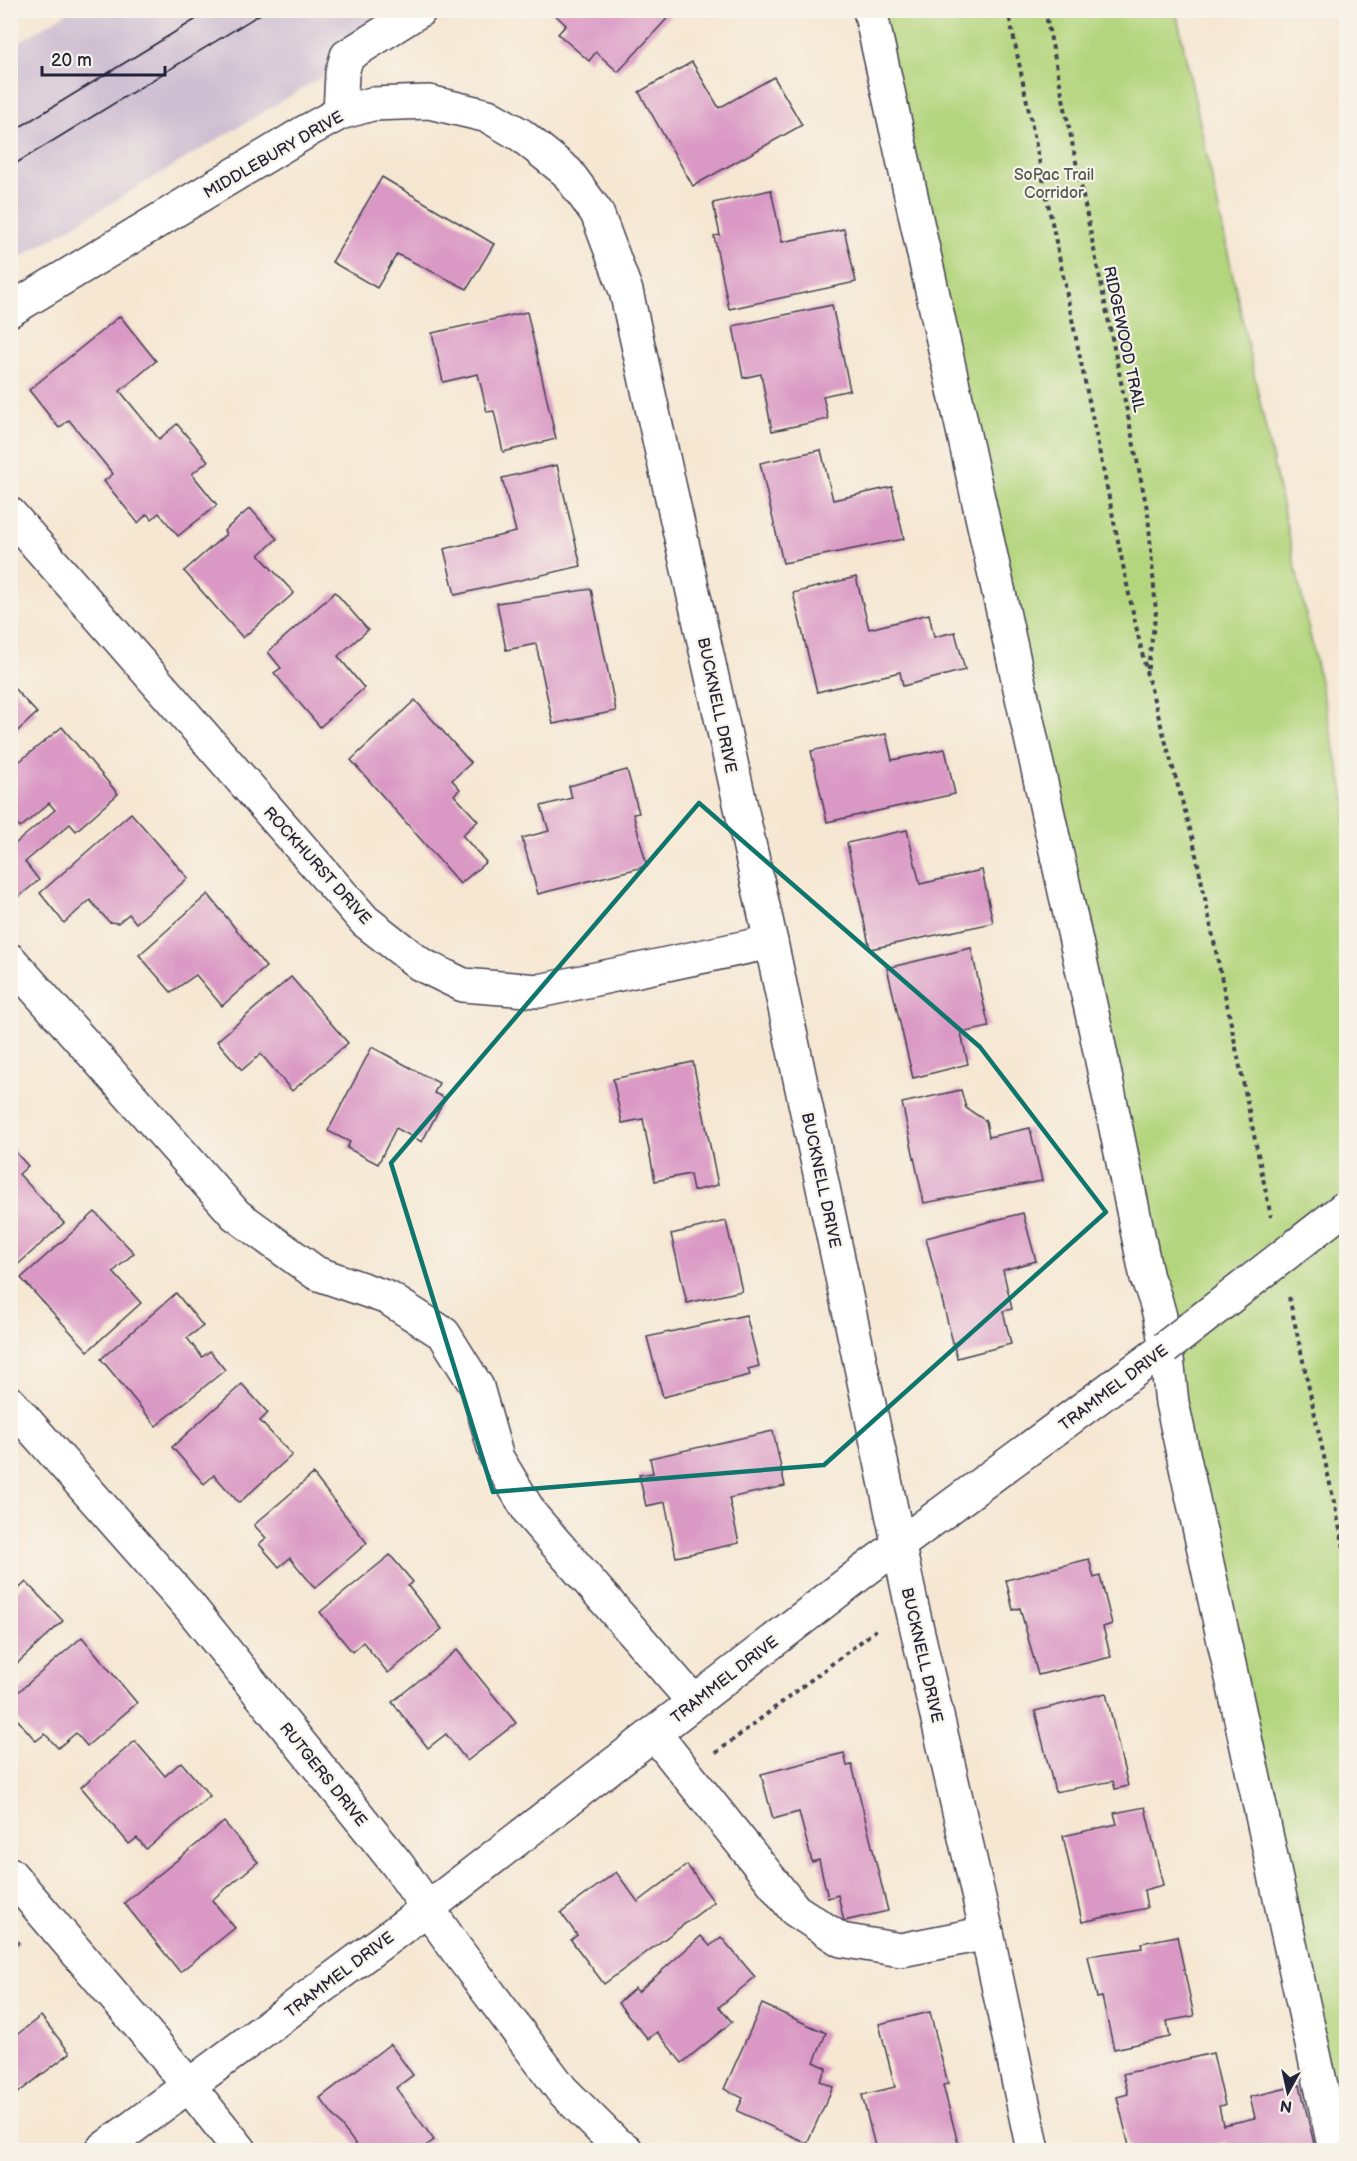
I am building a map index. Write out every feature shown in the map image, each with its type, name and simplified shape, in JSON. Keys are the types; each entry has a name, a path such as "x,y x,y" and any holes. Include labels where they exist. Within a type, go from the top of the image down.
{"street":[{"path":"340,113 342,73 347,56 420,10"},
{"path":"870,10 1084,980 1147,1278 1155,1296 1172,1403 1335,2151"},
{"name":"MIDDLEBURY DRIVE","path":"10,310 307,131 340,113 372,104 429,102 488,116 521,135 567,172 597,213"},
{"name":"BUCKNELL DRIVE","path":"597,213 626,291 771,942 899,1546 987,1933 1033,2151"},
{"name":"ROCKHURST DRIVE","path":"10,514 365,921 420,964 463,986 538,991 771,942"},
{"path":"10,960 236,1215 316,1273 388,1298 444,1334 477,1387 496,1458 532,1516 694,1702"},
{"name":"TRAMMEL DRIVE","path":"102,2151 428,1908 694,1702 1165,1348 1347,1207"},
{"name":"RUTGERS DRIVE","path":"10,1403 190,1607 397,1864 456,1949 562,2090 616,2144 626,2151"},
{"path":"654,1733 795,1910 841,1940 901,1950 987,1933"},
{"path":"10,1874 156,2045 240,2151"}],"path":[{"path":"1008,10 1147,675 1193,840 1271,1218"},
{"name":"RIDGEWOOD TRAIL","path":"1045,10 1148,514 1156,612 1147,675"},
{"path":"1287,1286 1347,1557"},
{"path":"687,1775 876,1630"}],"highlighted area":[{"path":"699,803 980,1047 1106,1212 824,1465 493,1492 391,1163"}],"shaded area":[{"path":"70,11 432,11 11,263 11,47"}],"green space":[{"name":"SoPac Trail Corridor","path":"855,11 1176,11 1346,802 1346,2150"}],"building":[{"path":"550,10 675,10 618,72 596,52 589,61 558,34 566,25"},
{"path":"692,62 719,108 774,77 802,125 693,186 639,92"},
{"path":"382,177 494,244 467,289 397,254 377,288 332,262"},
{"path":"771,190 782,242 844,229 856,282 729,309 714,236 720,235 713,203"},
{"path":"832,305 850,390 823,396 828,419 772,431 761,374 743,378 733,326"},
{"path":"527,312 556,439 503,452 494,411 487,412 478,374 443,382 432,333"},
{"path":"120,316 156,361 120,391 159,439 177,424 208,461 192,474 217,505 178,536 159,513 152,519 147,514 138,523 104,481 113,474 69,420 59,428 29,390"},
{"path":"821,450 833,500 892,487 904,539 783,563 760,463"},
{"path":"557,465 581,566 455,595 444,549 516,532 502,478"},
{"path":"250,508 277,539 259,555 294,593 243,638 184,571 226,534 224,531"},
{"path":"856,577 869,629 929,614 934,637 955,632 965,670 903,686 900,672 817,692 793,593"},
{"path":"591,589 616,711 553,724 536,644 506,650 497,603"},
{"path":"335,592 368,630 338,656 364,688 320,727 274,673 281,668 268,652"},
{"path":"10,684 37,713 10,738"},
{"path":"415,700 471,763 452,780 460,789 454,795 478,821 462,835 486,862 460,884 351,760"},
{"path":"62,727 118,794 76,831 70,824 25,862 39,880 10,904 10,848 55,810 49,803 20,828 10,817 10,769"},
{"path":"886,734 892,760 945,749 955,794 827,822 811,751"},
{"path":"627,770 639,813 633,814 647,866 538,894 522,838 549,831 541,806 572,798 569,786"},
{"path":"131,813 188,878 136,923 129,914 118,923 109,922 90,900 64,923 40,893"},
{"path":"907,830 920,884 982,870 993,923 870,949 847,843"},
{"path":"208,894 266,967 222,1006 196,975 171,992 139,955"},
{"path":"971,948 989,1027 961,1033 968,1064 913,1078 887,968"},
{"path":"291,977 348,1043 292,1091 261,1054 242,1070 217,1041"},
{"path":"372,1047 439,1083 434,1093 445,1098 422,1142 396,1128 378,1164 347,1148 350,1142 328,1131"},
{"path":"693,1062 718,1185 693,1191 690,1174 655,1181 643,1119 622,1123 613,1079"},
{"path":"961,1090 966,1108 986,1121 989,1137 1030,1128 1042,1181 924,1203 902,1103"},
{"path":"10,1146 28,1166 19,1174 64,1223 14,1268 10,1264"},
{"path":"95,1212 134,1253 113,1272 141,1303 88,1351 21,1278"},
{"path":"1023,1213 1036,1261 1003,1270 1012,1309 1003,1311 1011,1344 957,1358 926,1238"},
{"path":"726,1221 742,1291 687,1303 671,1234"},
{"path":"176,1293 203,1326 187,1338 202,1357 210,1351 225,1370 156,1426 101,1359"},
{"path":"746,1315 759,1366 748,1369 750,1375 663,1397 647,1337"},
{"path":"242,1384 268,1413 260,1421 292,1455 239,1503 214,1475 204,1484 172,1447"},
{"path":"773,1431 785,1486 729,1498 739,1543 676,1557 665,1502 646,1506 639,1475 653,1473 650,1458"},
{"path":"313,1474 367,1543 315,1588 290,1558 279,1567 259,1544 266,1538 254,1525"},
{"path":"390,1555 413,1582 408,1586 442,1629 388,1673 363,1642 352,1652 320,1612"},
{"path":"1089,1559 1094,1578 1100,1576 1112,1624 1103,1627 1111,1657 1038,1675 1020,1608 1013,1610 1006,1580"},
{"path":"26,1582 63,1621 10,1670 10,1597"},
{"path":"82,1637 137,1703 87,1746 76,1733 58,1748 45,1734 36,1741 10,1711 10,1699"},
{"path":"457,1650 516,1723 467,1761 446,1734 428,1748 392,1702"},
{"path":"1106,1693 1128,1786 1115,1789 1113,1781 1055,1792 1035,1711"},
{"path":"135,1741 165,1776 181,1762 210,1796 146,1849 137,1838 129,1844 81,1787"},
{"path":"844,1753 847,1766 852,1765 888,1911 844,1921 838,1895 828,1898 819,1860 812,1862 799,1812 773,1819 761,1774"},
{"path":"1145,1807 1163,1885 1144,1890 1147,1908 1082,1922 1063,1836 1117,1824 1114,1813"},
{"path":"224,1822 258,1862 212,1900 235,1928 180,1972 124,1903"},
{"path":"687,1865 714,1902 604,1984 571,1940 577,1935 561,1913 616,1872 638,1902"},
{"path":"10,1933 19,1943 10,1950"},
{"path":"701,1936 710,1946 721,1937 755,1977 719,2007 732,2022 682,2063 657,2032 648,2039 618,2003 635,1988 638,1992"},
{"path":"1177,1936 1194,2016 1167,2021 1170,2037 1114,2049 1102,1997 1097,1998 1088,1956 1142,1948 1141,1943"},
{"path":"762,2004 826,2033 814,2062 827,2068 820,2081 833,2087 807,2143 737,2111 743,2098 724,2089"},
{"path":"930,2012 948,2084 943,2085 959,2147 947,2150 876,2150 862,2095 895,2087 879,2024"},
{"path":"41,2016 70,2053 10,2099 10,2040"},
{"path":"390,2044 413,2075 396,2088 434,2140 420,2150 360,2150 320,2098"},
{"path":"1213,2053 1225,2105 1219,2106 1223,2125 1255,2118 1250,2097 1300,2085 1315,2148 1228,2150 1226,2142 1196,2150 1130,2150 1117,2097 1128,2094 1123,2074"}],"tram line":[{"path":"10,133 211,10"},
{"path":"10,167 267,10"}]}
